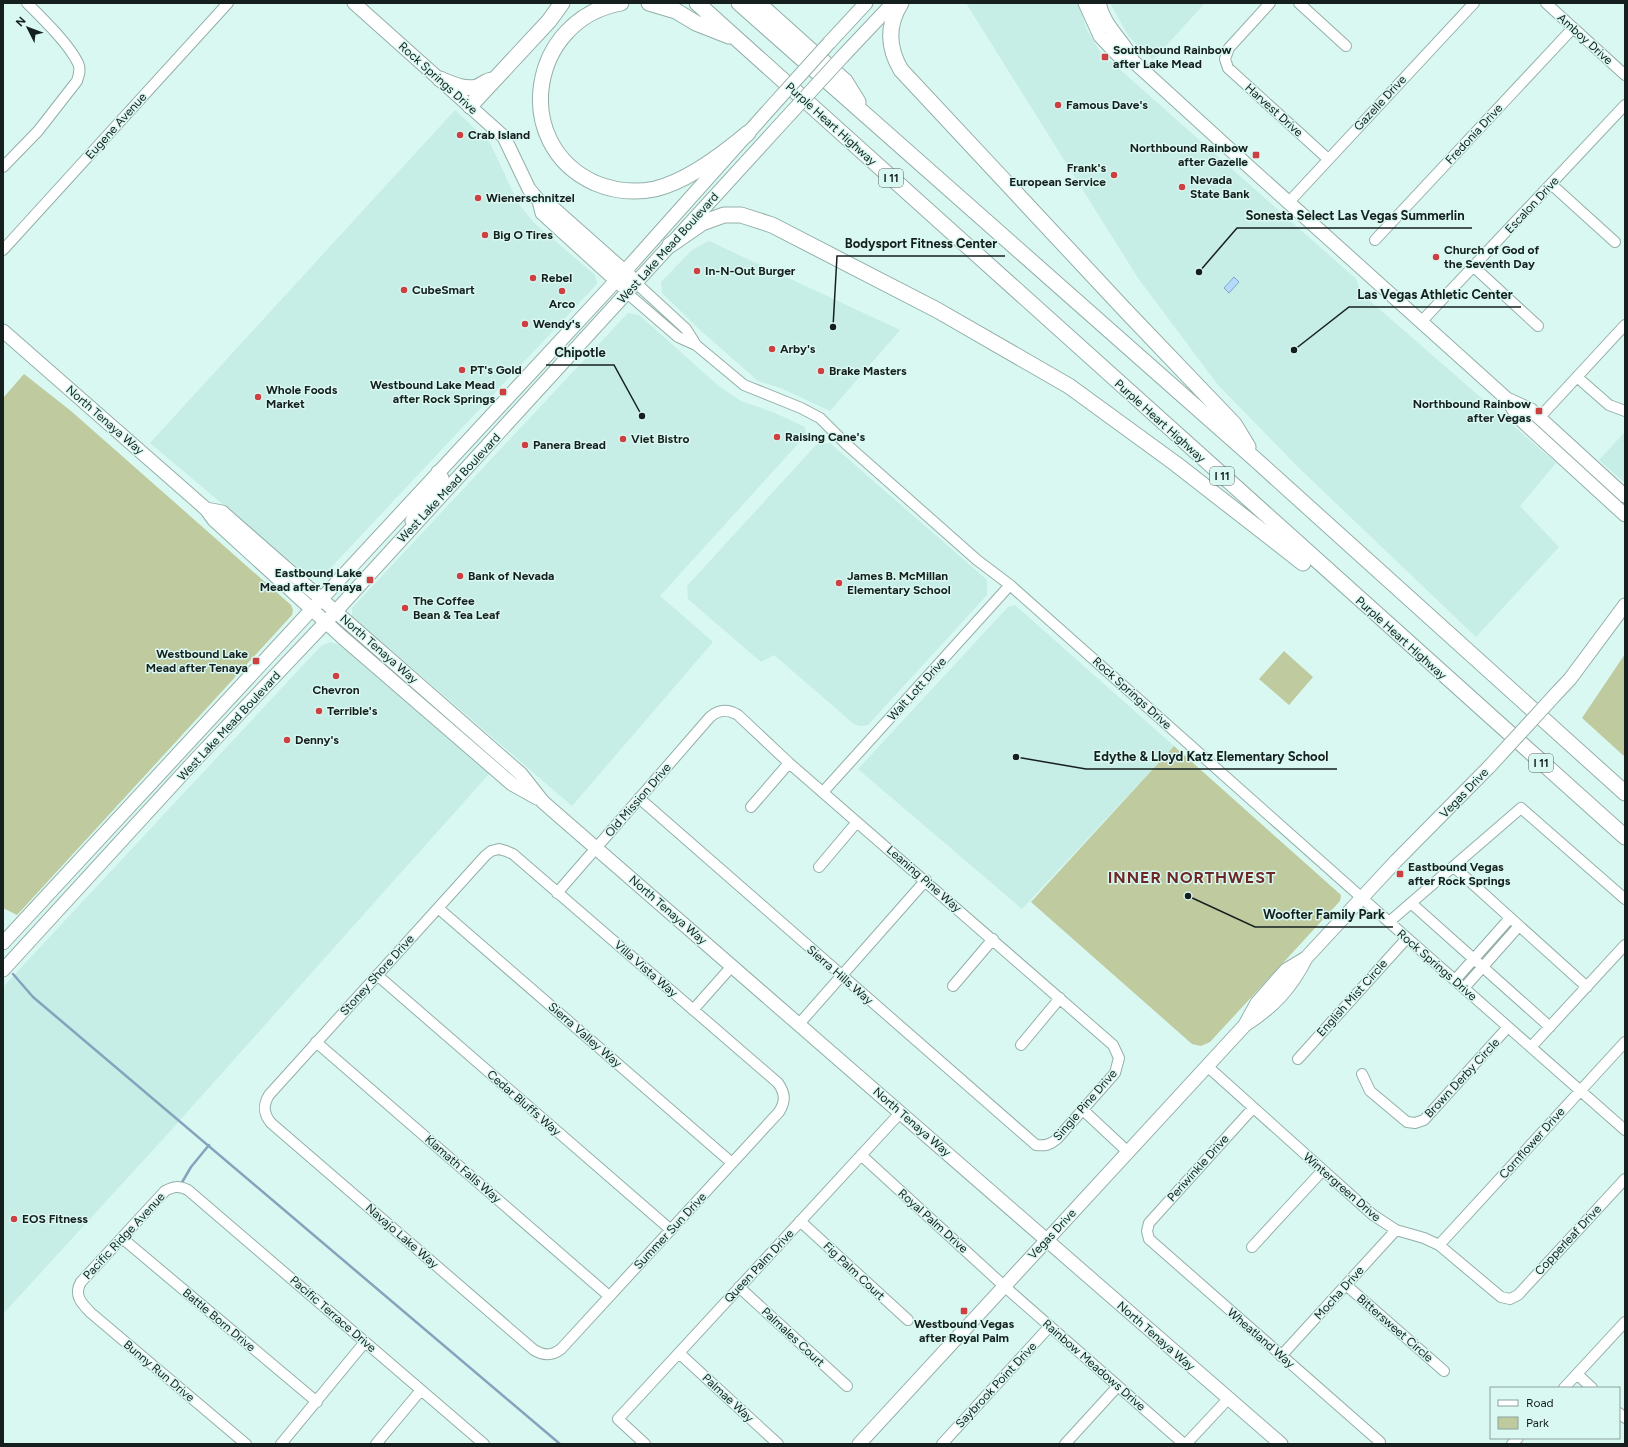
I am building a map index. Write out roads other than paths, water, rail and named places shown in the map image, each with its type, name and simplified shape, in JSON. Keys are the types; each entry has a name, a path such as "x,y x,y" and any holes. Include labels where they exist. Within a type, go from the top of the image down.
{"highway":[{"path":"470,106 549,21 562,3"},
{"path":"621,3 597,10 573,25 555,46 544,71 540,98 545,126 557,151 569,165 583,176 609,188 627,191 650,190 672,183 720,156 748,133"},
{"path":"649,3 676,11 696,23 738,39"},
{"name":"Purple Heart Highway","path":"697,3 1625,837"},
{"name":"I 11","path":"740,3 868,118 1256,460 1625,792"},
{"path":"758,3 845,81 868,118"},
{"path":"900,3 895,13 890,32 892,52 901,70 1125,310 1234,424 1256,460"},
{"path":"440,79 462,87 470,88 494,79"},
{"path":"670,245 702,223 716,217 724,215 742,215 757,219 937,310 1069,386 1120,422 1290,551 1366,618 1458,688"}],"main road":[{"name":"Rock Springs Drive","path":"354,3 504,138 529,189 539,201 550,205 621,275 632,288"},
{"name":"West Lake Mead Boulevard","path":"3,943 621,275 866,3"},
{"name":"West Lake Mead Boulevard","path":"3,970 198,757 336,612 670,245 893,3"},
{"path":"1085,3 1100,36 1118,55 1133,61 1288,203 1507,399 1519,418 1625,515"},
{"path":"1099,3 1108,24 1127,46 1133,61"},
{"name":"North Tenaya Way","path":"3,331 206,509 214,520 326,622 444,726 512,784 543,802 1281,1444"},
{"path":"529,401 525,397 524,391 548,363 561,339"},
{"path":"488,446 498,421 515,401 516,395 514,390"},
{"path":"1507,399 1531,410 1625,496"},
{"path":"452,485 451,471 470,448 475,432"},
{"path":"398,543 421,505 441,482 442,478 438,472"},
{"name":"North Tenaya Way","path":"206,509 222,512 521,774 543,802"},
{"name":"Vegas Drive","path":"860,1444 1206,1066 1245,1025 1266,1011 1296,979 1306,958 1490,766 1570,679 1619,618 1625,605"},
{"path":"444,726 480,747 484,748 488,746"},
{"path":"186,746 198,757"},
{"path":"488,764 494,761 521,774"},
{"path":"39,931 38,922 40,918 65,888 80,860"},
{"path":"3,959 29,930 26,926 15,931"}],"street":[{"path":"3,167 38,131 77,81 80,73 78,64 53,30 27,3"},
{"name":"Eugene Avenue","path":"3,250 228,3"},
{"name":"Harvest Drive","path":"1270,3 1229,48 1225,59 1228,68 1328,159"},
{"path":"1300,3 1346,46"},
{"name":"Gazelle Drive","path":"1288,203 1474,3"},
{"name":"Amboy Drive","path":"1546,3 1625,75"},
{"name":"Fredonia Drive","path":"1376,240 1573,28"},
{"name":"Escalon Drive","path":"1421,322 1625,105"},
{"path":"1551,184 1615,242"},
{"path":"1474,267 1538,326"},
{"name":"Rock Springs Drive","path":"632,288 686,329 696,344 744,385 820,418 846,444 977,560 1010,585 1625,1130"},
{"path":"1539,418 1625,325"},
{"path":"1577,377 1609,405 1625,410"},
{"name":"Walt Lott Drive","path":"823,792 1010,585"},
{"name":"Leaning Pine Way","path":"721,711 731,711 738,715 789,763 926,880 1113,1045 1120,1058"},
{"name":"Old Mission Drive","path":"557,893 710,717 721,711"},
{"path":"751,808 789,763"},
{"name":"Sierra Hills Way","path":"639,798 1029,1141 1036,1145 1044,1146"},
{"path":"1389,922 1521,808 1625,900"},
{"path":"818,867 857,822"},
{"name":"Villa Vista Way","path":"498,850 506,850 513,854 778,1083 783,1090 784,1099"},
{"name":"Stoney Shore Drive","path":"264,1109 265,1102 269,1095 316,1042 485,856 491,851 498,850"},
{"path":"1454,867 1588,987"},
{"path":"799,1024 926,880"},
{"path":"1411,903 1550,1027"},
{"name":"Sierra Valley Way","path":"438,908 732,1162"},
{"path":"1455,980 1510,918"},
{"path":"1464,988 1519,926"},
{"name":"English Mist Circle","path":"1298,1059 1407,938"},
{"path":"953,986 993,939"},
{"path":"1531,1047 1588,987 1625,945"},
{"path":"693,1010 732,966"},
{"name":"Cedar Bluffs Way","path":"377,976 671,1230"},
{"path":"1021,1045 1060,998"},
{"name":"Brown Derby Circle","path":"1362,1074 1370,1091 1407,1122 1415,1123 1424,1120 1508,1027"},
{"name":"Klamath Falls Way","path":"316,1042 609,1296"},
{"name":"Cornflower Drive","path":"1439,1245 1625,1042"},
{"name":"Single Pine Drive","path":"1044,1146 1051,1144 1058,1139 1115,1073 1120,1058"},
{"name":"Wintergreen Drive","path":"1206,1066 1373,1215 1396,1230 1424,1238 1439,1245 1501,1297 1510,1299"},
{"name":"Summer Sun Drive","path":"547,1355 555,1354 561,1349 779,1112 784,1099"},
{"name":"Periwinkle Drive","path":"1147,1231 1149,1223 1253,1108"},
{"name":"Navajo Lake Way","path":"264,1109 266,1117 271,1123 534,1350 547,1355"},
{"path":"1082,1110 1128,1152"},
{"name":"Queen Palm Drive","path":"645,1444 618,1419 901,1112"},
{"name":"Royal Palm Drive","path":"861,1155 1004,1286"},
{"path":"1252,1247 1323,1170"},
{"name":"Copperleaf Drive","path":"1510,1299 1518,1295 1625,1179"},
{"name":"Pacific Ridge Avenue","path":"77,1295 78,1287 81,1282 165,1191 171,1187 180,1186"},
{"name":"Pacific Terrace Drive","path":"180,1186 188,1190 421,1390 477,1442"},
{"name":"Fig Palm Court","path":"800,1221 908,1320"},
{"name":"Mocha Drive","path":"1281,1356 1396,1230"},
{"name":"Wheatland Way","path":"1147,1231 1149,1239 1380,1442"},
{"name":"Battle Born Drive","path":"122,1238 317,1402"},
{"name":"Bittersweet Circle","path":"1346,1285 1444,1371"},
{"name":"Rainbow Meadows Drive","path":"1004,1286 1185,1444"},
{"name":"Palmales Court","path":"739,1287 847,1386"},
{"name":"Bunny Run Drive","path":"77,1295 82,1305 90,1314 246,1444"},
{"path":"1565,1387 1625,1322"},
{"name":"Saybrook Point Drive","path":"942,1444 1050,1326"},
{"path":"281,1444 365,1342"},
{"name":"Palmae Way","path":"679,1353 778,1444"},
{"path":"1577,1374 1591,1387"},
{"path":"1065,1444 1118,1386"},
{"path":"376,1444 421,1390"},
{"path":"1185,1444 1229,1398"}],"waterway":[{"path":"13,974 33,997 560,1444"},
{"path":"181,1184 191,1167 209,1145"}],"place":[{"name":"Southbound Rainbow after Lake Mead","path":"1105,57"},
{"name":"Famous Dave's","path":"1058,105"},
{"name":"Crab Island","path":"460,135"},
{"name":"Northbound Rainbow after Gazelle","path":"1256,155"},
{"name":"Frank's European Service","path":"1114,175"},
{"name":"Nevada State Bank","path":"1182,187"},
{"name":"Wienerschnitzel","path":"478,198"},
{"name":"Big O Tires","path":"485,235"},
{"name":"Church of God of the Seventh Day","path":"1436,257"},
{"name":"In-N-Out Burger","path":"697,271"},
{"name":"Sonesta Select Las Vegas Summerlin","path":"1199,272"},
{"name":"Rebel","path":"533,278"},
{"name":"CubeSmart","path":"404,290"},
{"name":"Arco","path":"562,291"},
{"name":"Wendy's","path":"525,324"},
{"name":"Bodysport Fitness Center","path":"833,327"},
{"name":"Arby's","path":"772,349"},
{"name":"Las Vegas Athletic Center","path":"1294,350"},
{"name":"PT's Gold","path":"462,370"},
{"name":"Brake Masters","path":"821,371"},
{"name":"Westbound Lake Mead after Rock Springs","path":"503,392"},
{"name":"Whole Foods Market","path":"258,397"},
{"name":"Northbound Rainbow after Vegas","path":"1539,411"},
{"name":"Chipotle","path":"642,416"},
{"name":"Raising Cane's","path":"777,437"},
{"name":"Viet Bistro","path":"623,439"},
{"name":"Panera Bread","path":"525,445"},
{"name":"Bank of Nevada","path":"460,576"},
{"name":"Eastbound Lake Mead after Tenaya","path":"370,580"},
{"name":"James B. McMillan Elementary School","path":"839,583"},
{"name":"The Coffee Bean & Tea Leaf","path":"405,608"},
{"name":"Westbound Lake Mead after Tenaya","path":"256,661"},
{"name":"Chevron","path":"336,676"},
{"name":"Terrible's","path":"319,711"},
{"name":"Denny's","path":"287,740"},
{"name":"Edythe & Lloyd Katz Elementary School","path":"1016,757"},
{"name":"Eastbound Vegas after Rock Springs","path":"1400,874"},
{"name":"Woofter Family Park","path":"1188,896"},
{"name":"EOS Fitness","path":"14,1219"},
{"name":"Westbound Vegas after Royal Palm","path":"964,1311"}],"district":[{"name":"INNER NORTHWEST","path":"1192,877"}]}
